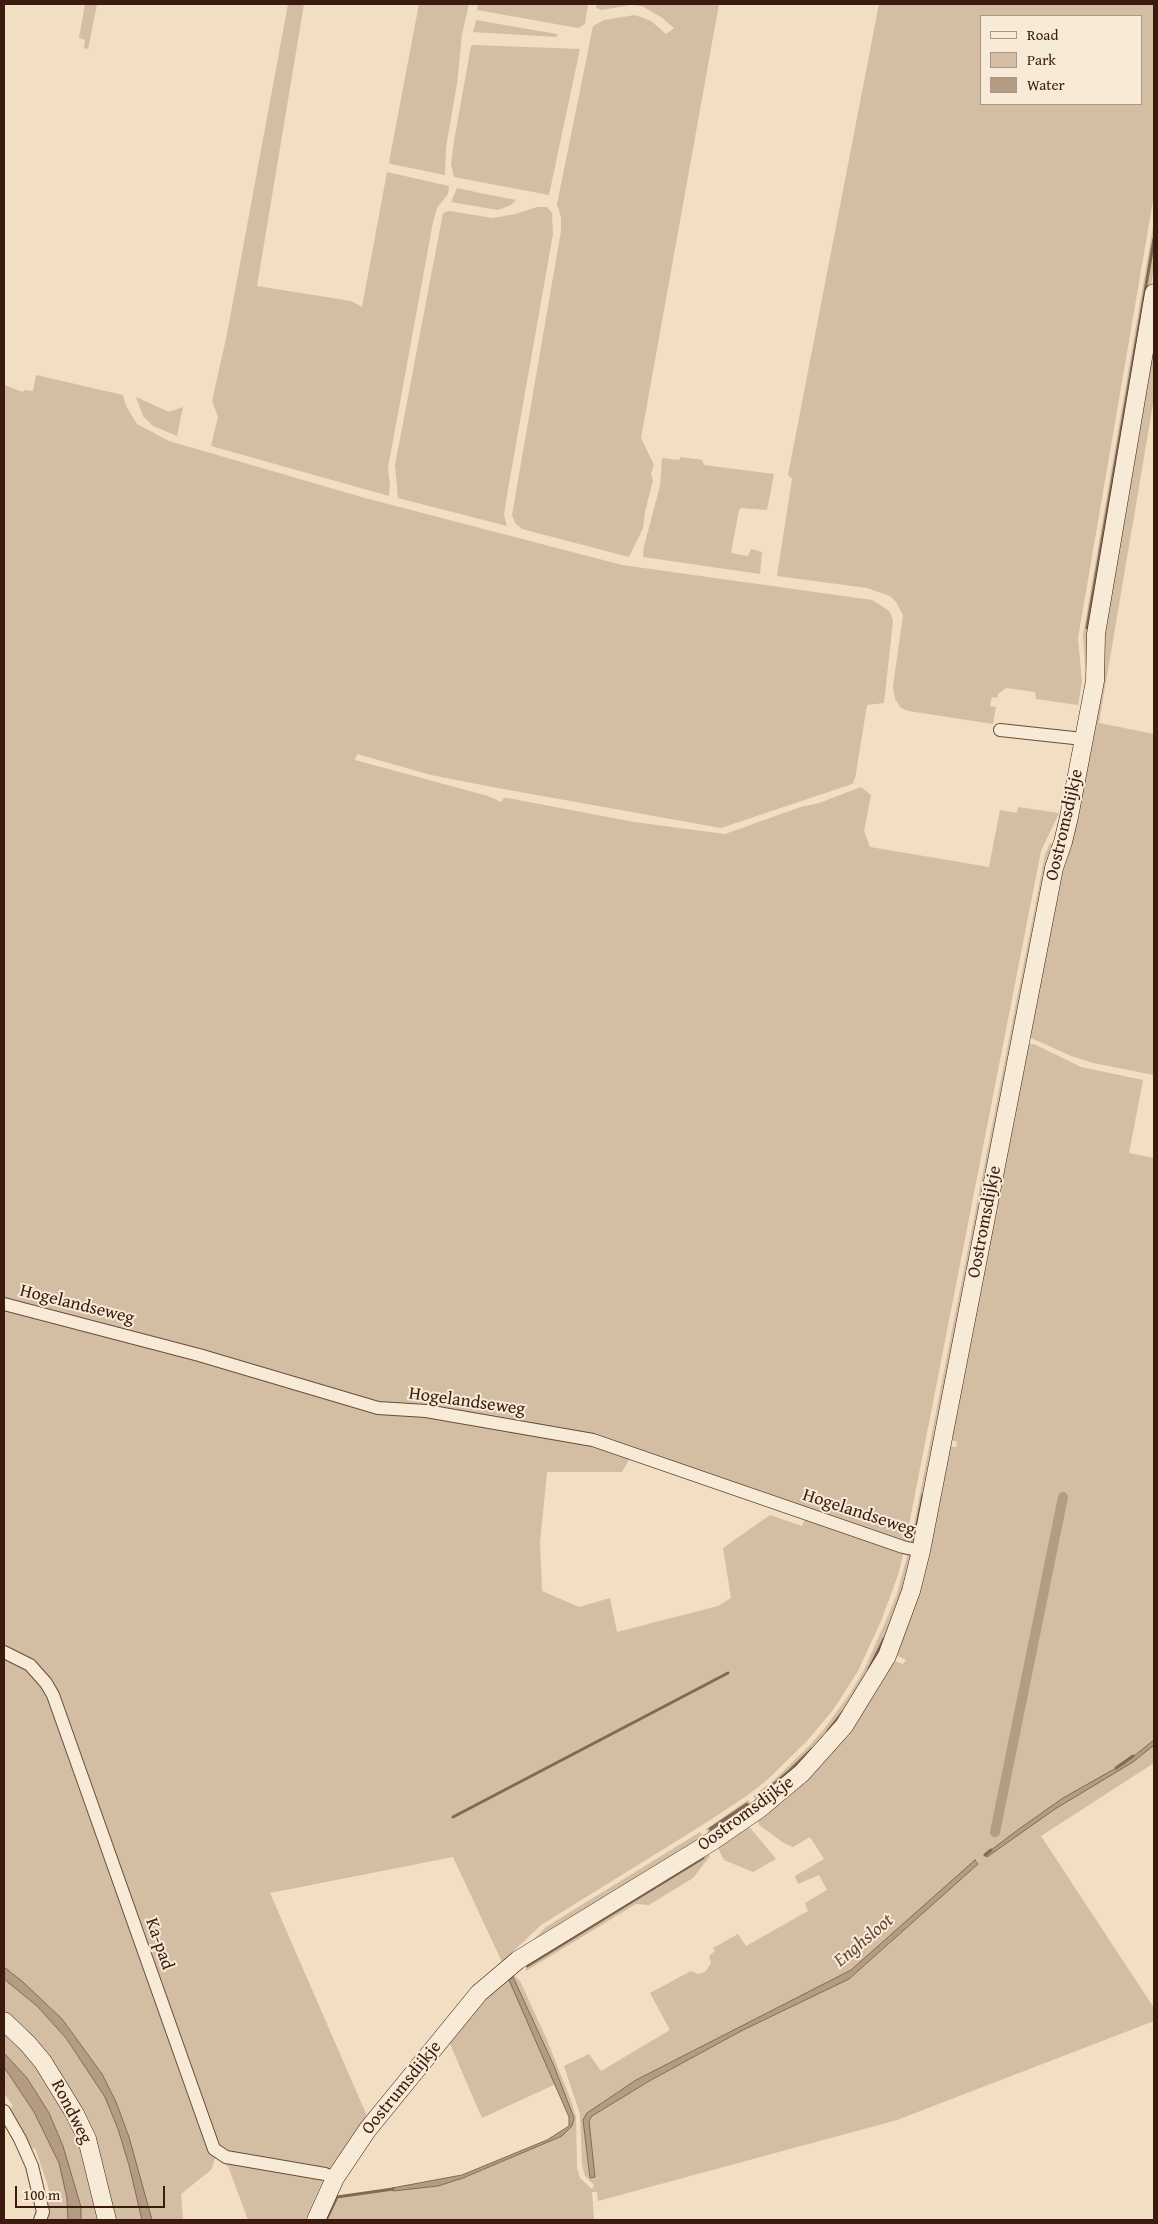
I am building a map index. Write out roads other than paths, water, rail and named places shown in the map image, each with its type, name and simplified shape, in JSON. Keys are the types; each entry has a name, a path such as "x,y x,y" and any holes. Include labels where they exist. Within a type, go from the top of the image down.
{"street":[{"name":"Oostromsdijkje","path":"506,1968 739,1824 802,1773 844,1726 887,1656 911,1591 921,1551 1052,878 1069,818 1095,681 1096,634 1154,293"},
{"path":"1000,730 1083,739"},
{"name":"Hogelandseweg","path":"4,1304 190,1352 378,1408 426,1411 593,1440 903,1547 921,1551"},
{"name":"Ka-pad","path":"4,1652 30,1665 46,1683 53,1695 214,2149 226,2158 325,2174 335,2178"},
{"name":"Oostrumsdijkje","path":"316,2220 335,2178 368,2129 460,2015 479,1993 506,1968"},
{"name":"Rondweg","path":"4,2020 43,2062 75,2114 87,2138 106,2220"},
{"path":"4,2111 20,2139 32,2166 42,2212 40,2220"}],"water":[{"path":"1154,1740 1154,1745 1133,1762 1055,1809 987,1857 986,1854 1063,1798 1125,1763"},
{"path":"975,1860 978,1864 849,1979 743,2030 651,2080 592,2116 589,2121 595,2177 590,2178 583,2120 587,2113 636,2080 851,1970"},
{"path":"4,1967 23,1982 62,2019 102,2074 116,2102 129,2137 152,2220 142,2220 129,2165 118,2129 105,2097 66,2038 37,2006 4,1979"},
{"path":"513,1977 554,2066 574,2118 572,2126 562,2136 463,2178 438,2186 393,2191 392,2188 462,2175 547,2140 569,2126 569,2117 509,1980"},
{"path":"4,2053 27,2078 49,2113 63,2146 81,2207 81,2220 68,2220 67,2198 59,2163 34,2112 4,2067"}],"waterway":[{"path":"1087,628 1154,239"},
{"path":"914,1540 923,1495"},
{"path":"995,1832 1063,1497"},
{"path":"869,1669 884,1639"},
{"path":"453,1817 728,1673"},
{"path":"828,1731 843,1712"},
{"path":"759,1797 812,1749"},
{"name":"Enghsloot","path":"1116,1768 1133,1756"},
{"path":"710,1829 747,1804"},
{"name":"Enghsloot","path":"985,1855 991,1850"},
{"path":"527,1966 703,1858"},
{"path":"326,2220 337,2197 393,2189"}]}
